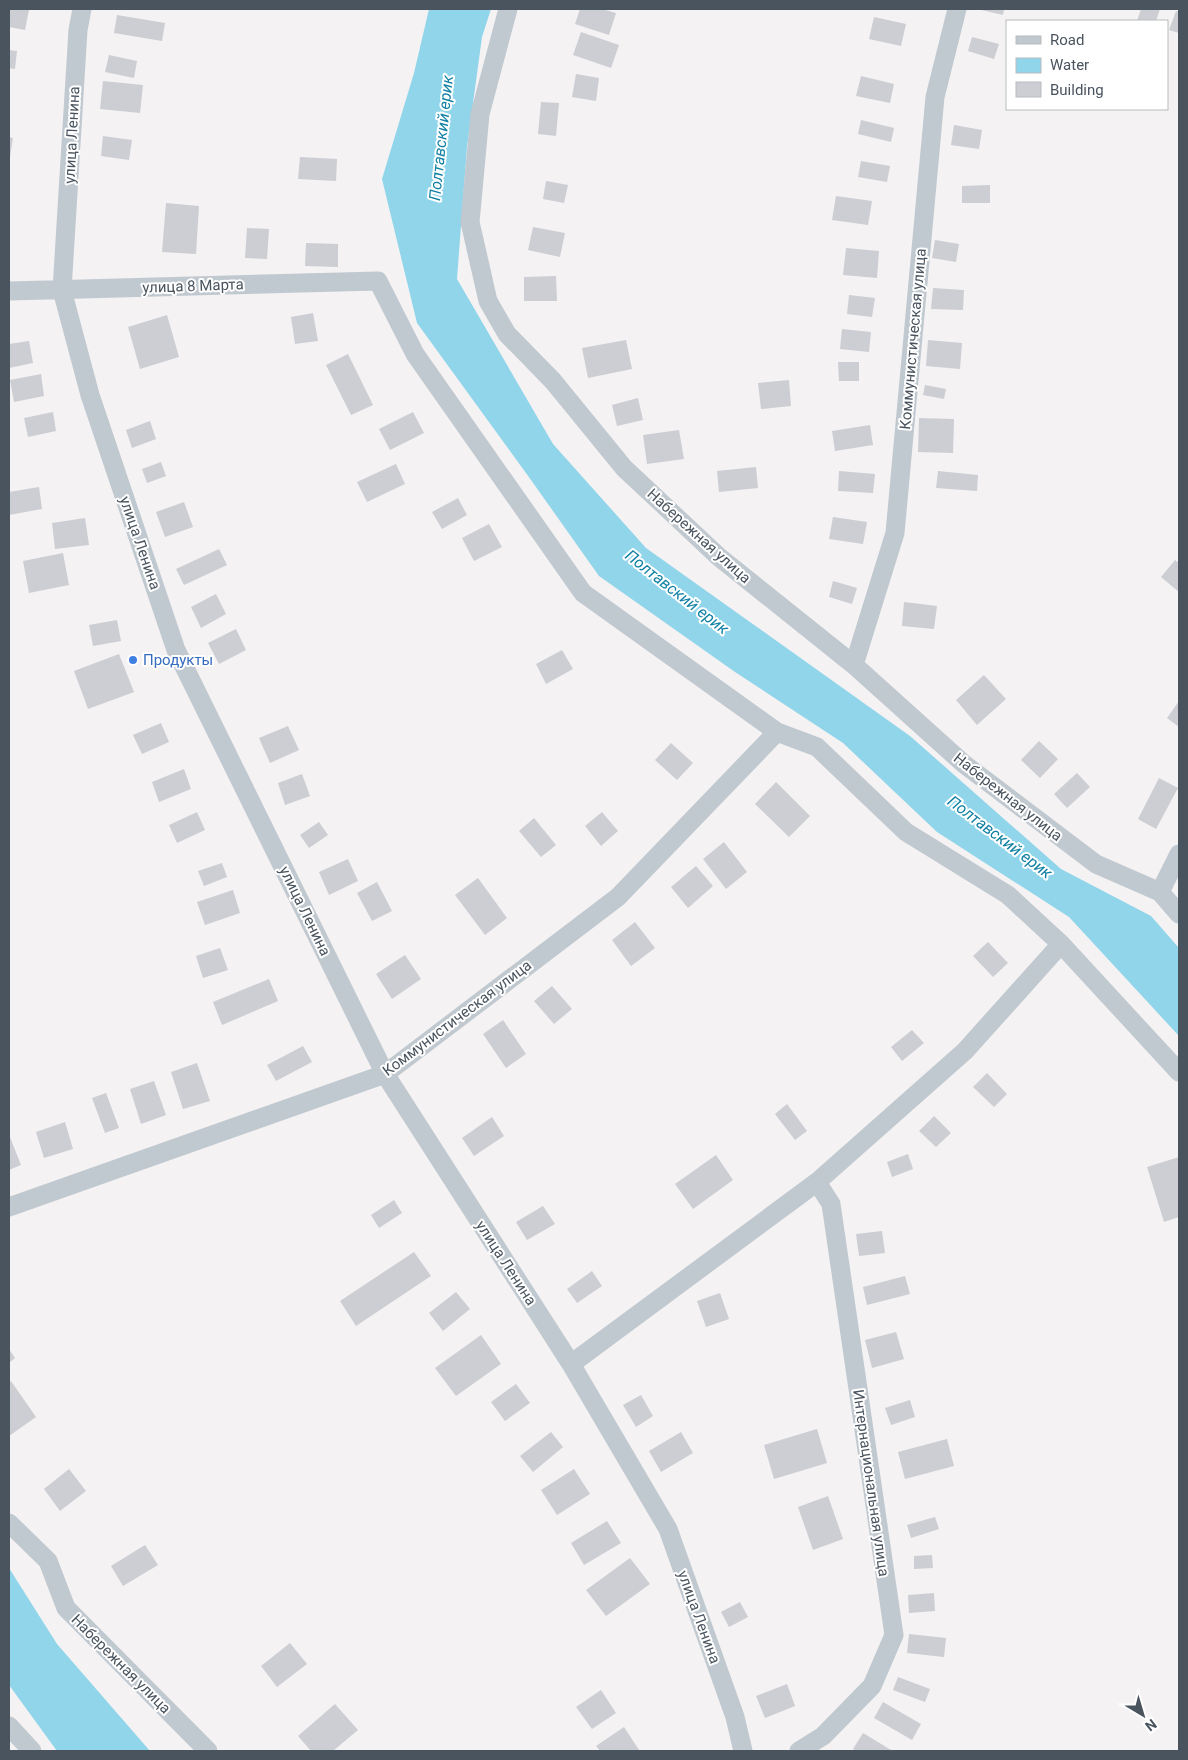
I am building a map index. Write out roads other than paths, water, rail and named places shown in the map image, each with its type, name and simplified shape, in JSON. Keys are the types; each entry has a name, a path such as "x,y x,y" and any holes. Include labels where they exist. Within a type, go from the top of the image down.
{"street":[{"name":"улица Ленина","path":"82,9 78,30 62,290 90,395 176,650 385,1074 571,1364 668,1530 735,1718 743,1751"},
{"name":"Набережная улица","path":"508,9 480,114 470,222 488,301 507,334 553,381 624,468 719,557 854,665 964,764 1096,864 1160,892 1179,914"},
{"name":"Коммунистическая улица","path":"854,665 895,533 935,97 957,9"},
{"name":"улица 8 Марта","path":"9,291 378,281 415,354 583,593 777,732"},
{"name":"Коммунистическая улица","path":"9,1207 385,1074 618,897 777,732"},
{"path":"777,732 817,747 906,832 1008,895 1061,944 1179,1072"},
{"path":"1160,892 1179,854"},
{"path":"571,1364 817,1182 965,1051 1061,944"},
{"name":"Интернациональная улица","path":"799,1751 823,1736 872,1686 894,1634 831,1204 817,1182"},
{"name":"Набережная улица","path":"9,1523 48,1561 66,1608 208,1751"},
{"path":"9,1726 32,1751"}],"water":[{"name":"Полтавский ерик","path":"429,9 491,9 482,37 467,147 457,279 553,444 646,548 910,736 1061,869 1151,916 1179,948 1179,1036 1069,917 937,832 843,743 735,672 599,576 417,323 382,179 414,73"},
{"path":"9,1568 57,1644 150,1751 57,1751 9,1685"}],"place":[{"name":"Продукты","path":"133,660"}]}
